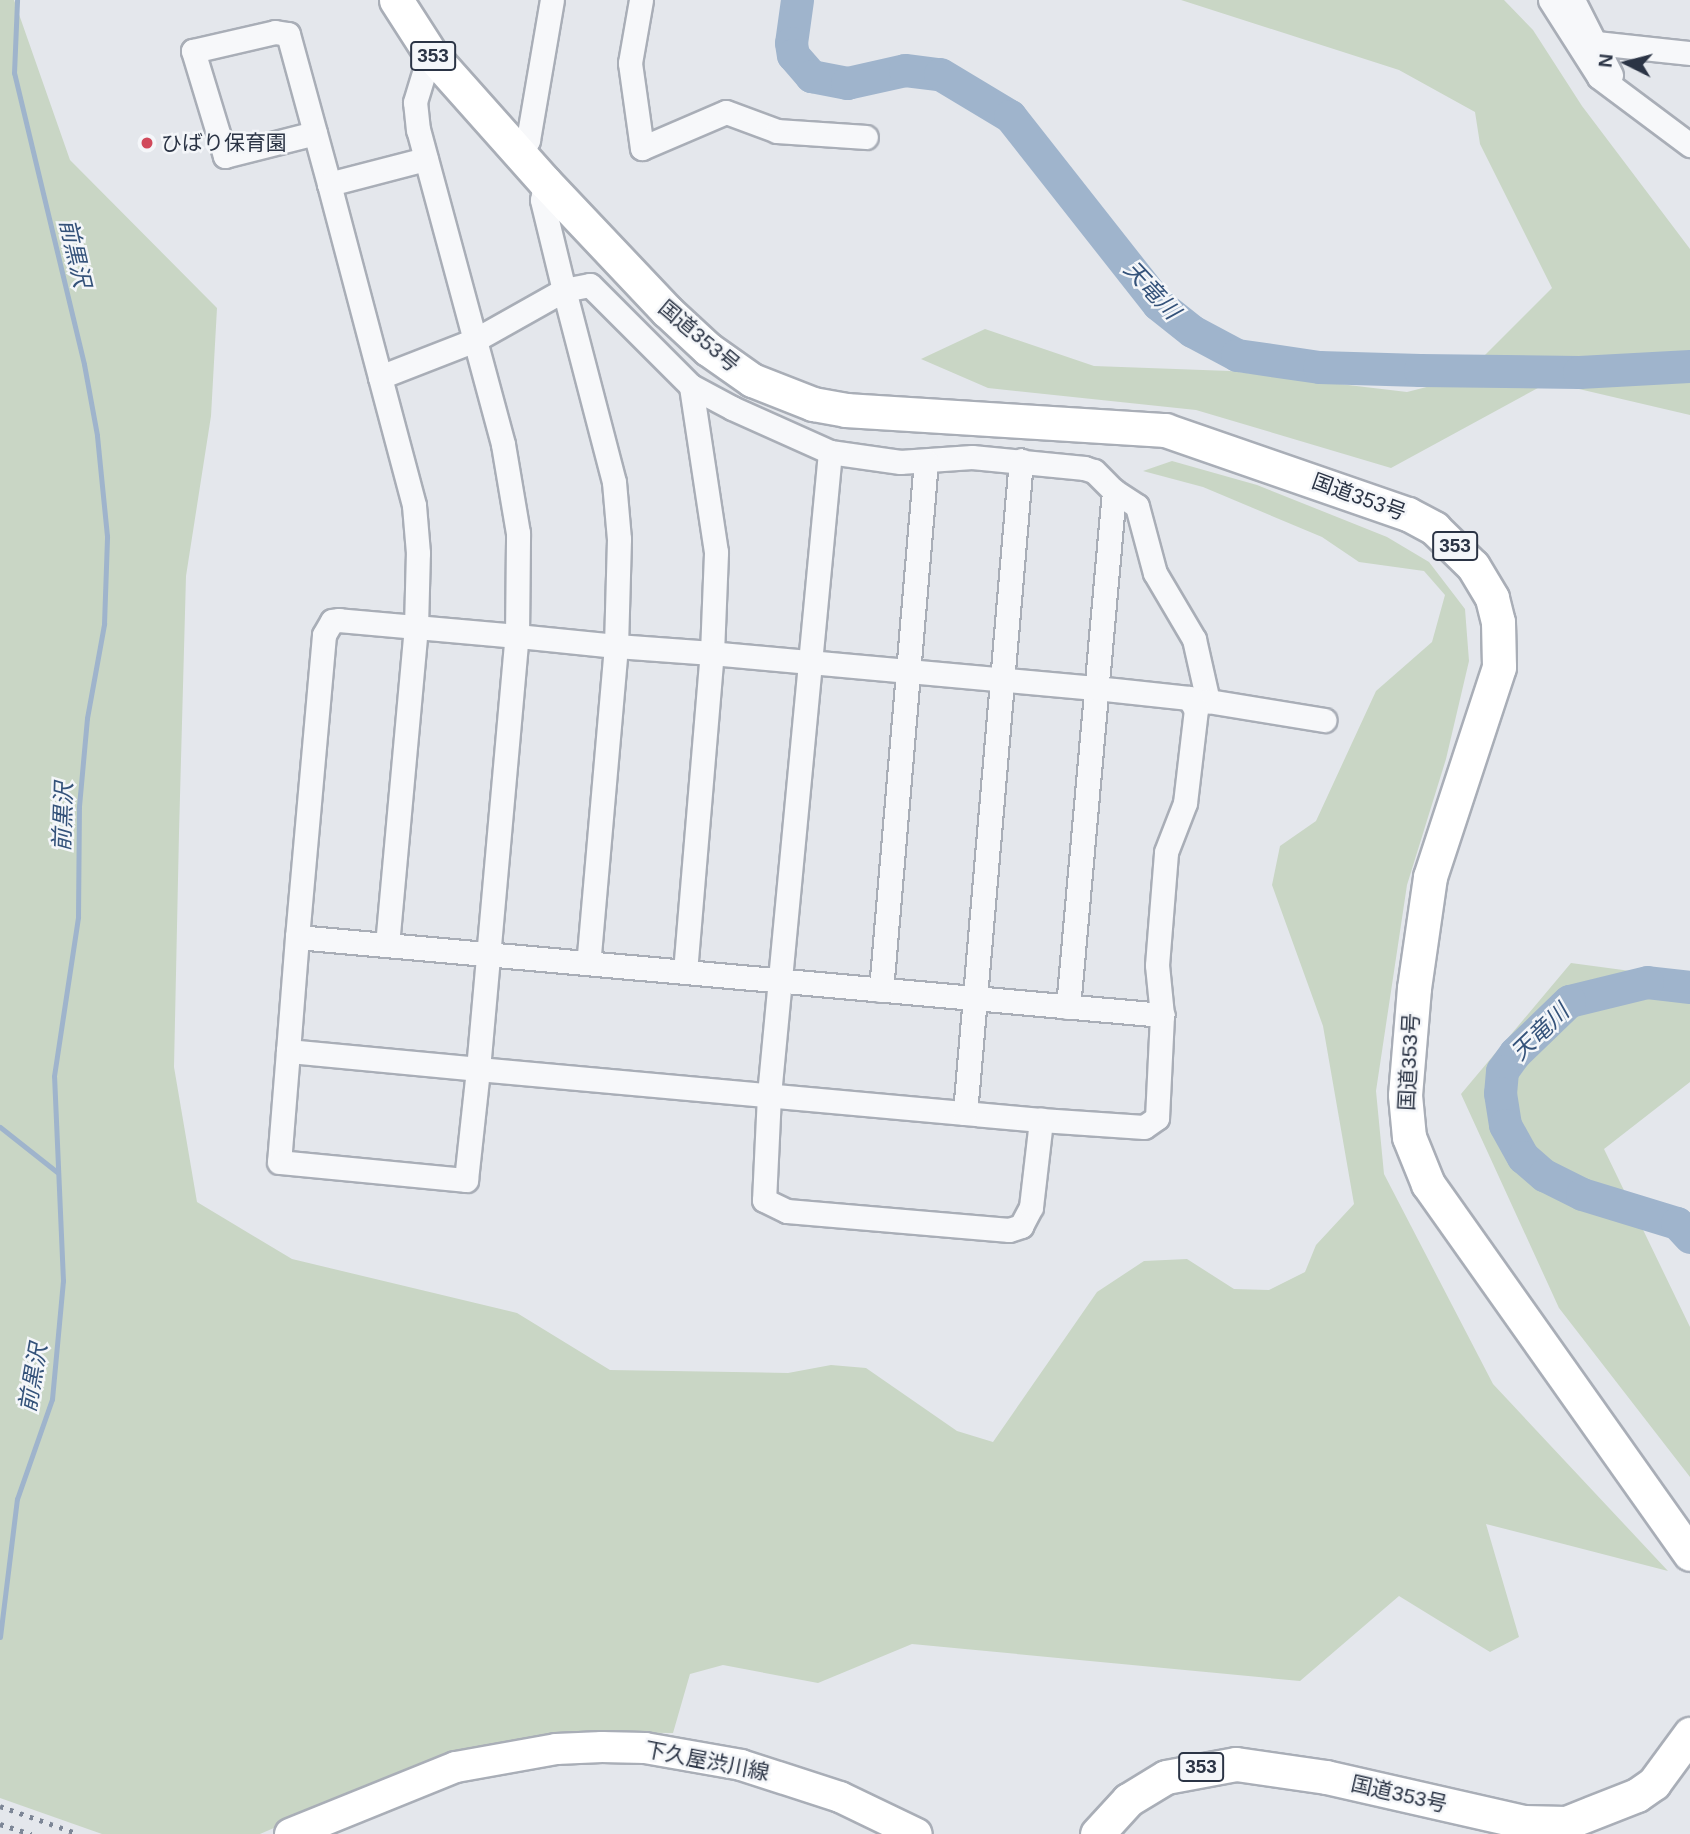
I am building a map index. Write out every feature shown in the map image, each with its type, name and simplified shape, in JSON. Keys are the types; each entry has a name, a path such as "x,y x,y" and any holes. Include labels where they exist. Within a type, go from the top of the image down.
{"highway":[{"name":"国道353号","path":"396,0 430,53 545,181 708,349 752,380 813,404 885,414 1165,430 1408,514 1434,528 1473,566 1492,598 1498,622 1499,667 1430,877 1414,988 1405,1115 1409,1137 1428,1184 1690,1554"},
{"name":"国道353号","path":"1097,1834 1128,1800 1166,1777 1236,1764 1326,1777 1524,1822 1566,1823 1621,1804 1645,1789 1690,1734"}],"main road":[{"name":"下久屋渋川線","path":"290,1834 444,1771 494,1758 556,1749 645,1748 790,1779 917,1834"}],"street":[{"path":"521,155 528,140 552,0"},
{"path":"641,0 630,62 642,148 726,112 777,131 866,137"},
{"path":"1550,0 1599,77 1690,145"},
{"path":"1574,6 1625,98"},
{"path":"315,133 225,156 193,51 275,32 288,34 329,184 414,505 416,627 387,944"},
{"path":"1596,43 1690,53"},
{"path":"288,1051 478,1069 1041,1120 1144,1127 1154,1123 1162,1015 1157,965 1166,852 1185,803 1195,703 1182,696 617,646 517,636 339,620 326,629 297,937 279,1162 466,1180 478,1069 517,636 518,533 503,444 426,159 415,102 430,53"},
{"path":"329,184 426,159"},
{"path":"545,181 542,200 614,482 619,539 617,646 588,963"},
{"path":"380,377 475,340 564,290 590,285 599,291 691,386 799,442 830,453 926,461 954,456 1021,460 1094,471 1114,491 1137,506 1154,573 1195,639 1208,701 1324,720"},
{"path":"685,972 712,653 716,552 691,386"},
{"path":"830,453 782,981 769,1095 762,1188 764,1200 787,1211 1009,1230 1021,1226 1031,1207 1041,1120"},
{"path":"965,1113 1021,460"},
{"path":"881,990 926,461"},
{"path":"1068,1007 1114,491"},
{"path":"297,937 1162,1015"}],"green space":[{"path":"0,0 14,0 70,160 217,308 211,416 186,576 179,833 174,1067 197,1202 292,1259 517,1313 610,1370 788,1373 831,1365 866,1368 957,1431 993,1442 1097,1292 1144,1261 1187,1259 1234,1289 1269,1290 1305,1272 1316,1245 1354,1204 1323,1026 1272,885 1280,846 1316,821 1376,691 1432,642 1445,595 1424,571 1359,562 1322,537 1203,487 1143,471 1172,461 1257,485 1387,537 1429,562 1465,609 1469,661 1446,759 1407,885 1376,1091 1384,1174 1493,1384 1668,1571 1486,1524 1519,1637 1490,1652 1399,1596 1300,1681 912,1644 818,1683 723,1665 690,1674 673,1733 588,1732 480,1747 426,1762 260,1834 102,1834 0,1798"},
{"path":"1181,0 1504,0 1533,30 1582,106 1690,249 1690,415 1549,382 1391,468 1196,410 988,388 921,359 985,329 1094,366 1230,371 1407,392 1462,378 1552,288 1480,144 1475,112 1399,70"},
{"path":"1571,963 1690,979 1690,1082 1604,1149 1690,1327 1690,1477 1559,1308 1461,1094"}],"waterway":[{"name":"前黒沢","path":"0,1637 17,1499 52,1399 63,1281 54,1076 78,917 79,806 87,718 104,624 107,536 97,435 84,364 14,73 17,0"},
{"name":"天竜川","path":"797,0 791,43 793,55 811,76 847,83 905,70 940,74 1010,116 1158,304 1192,331 1237,355 1319,367 1420,370 1579,372 1690,366"},
{"name":"天竜川","path":"1690,987 1647,982 1569,1001 1515,1053 1502,1071 1500,1093 1505,1125 1523,1157 1544,1175 1582,1194 1677,1223 1690,1237"},
{"path":"0,1127 57,1172"}],"railway":[{"path":"0,1806 79,1834"},
{"path":"0,1824 31,1834"}],"place":[{"name":"ひばり保育園","path":"147,143"}]}
